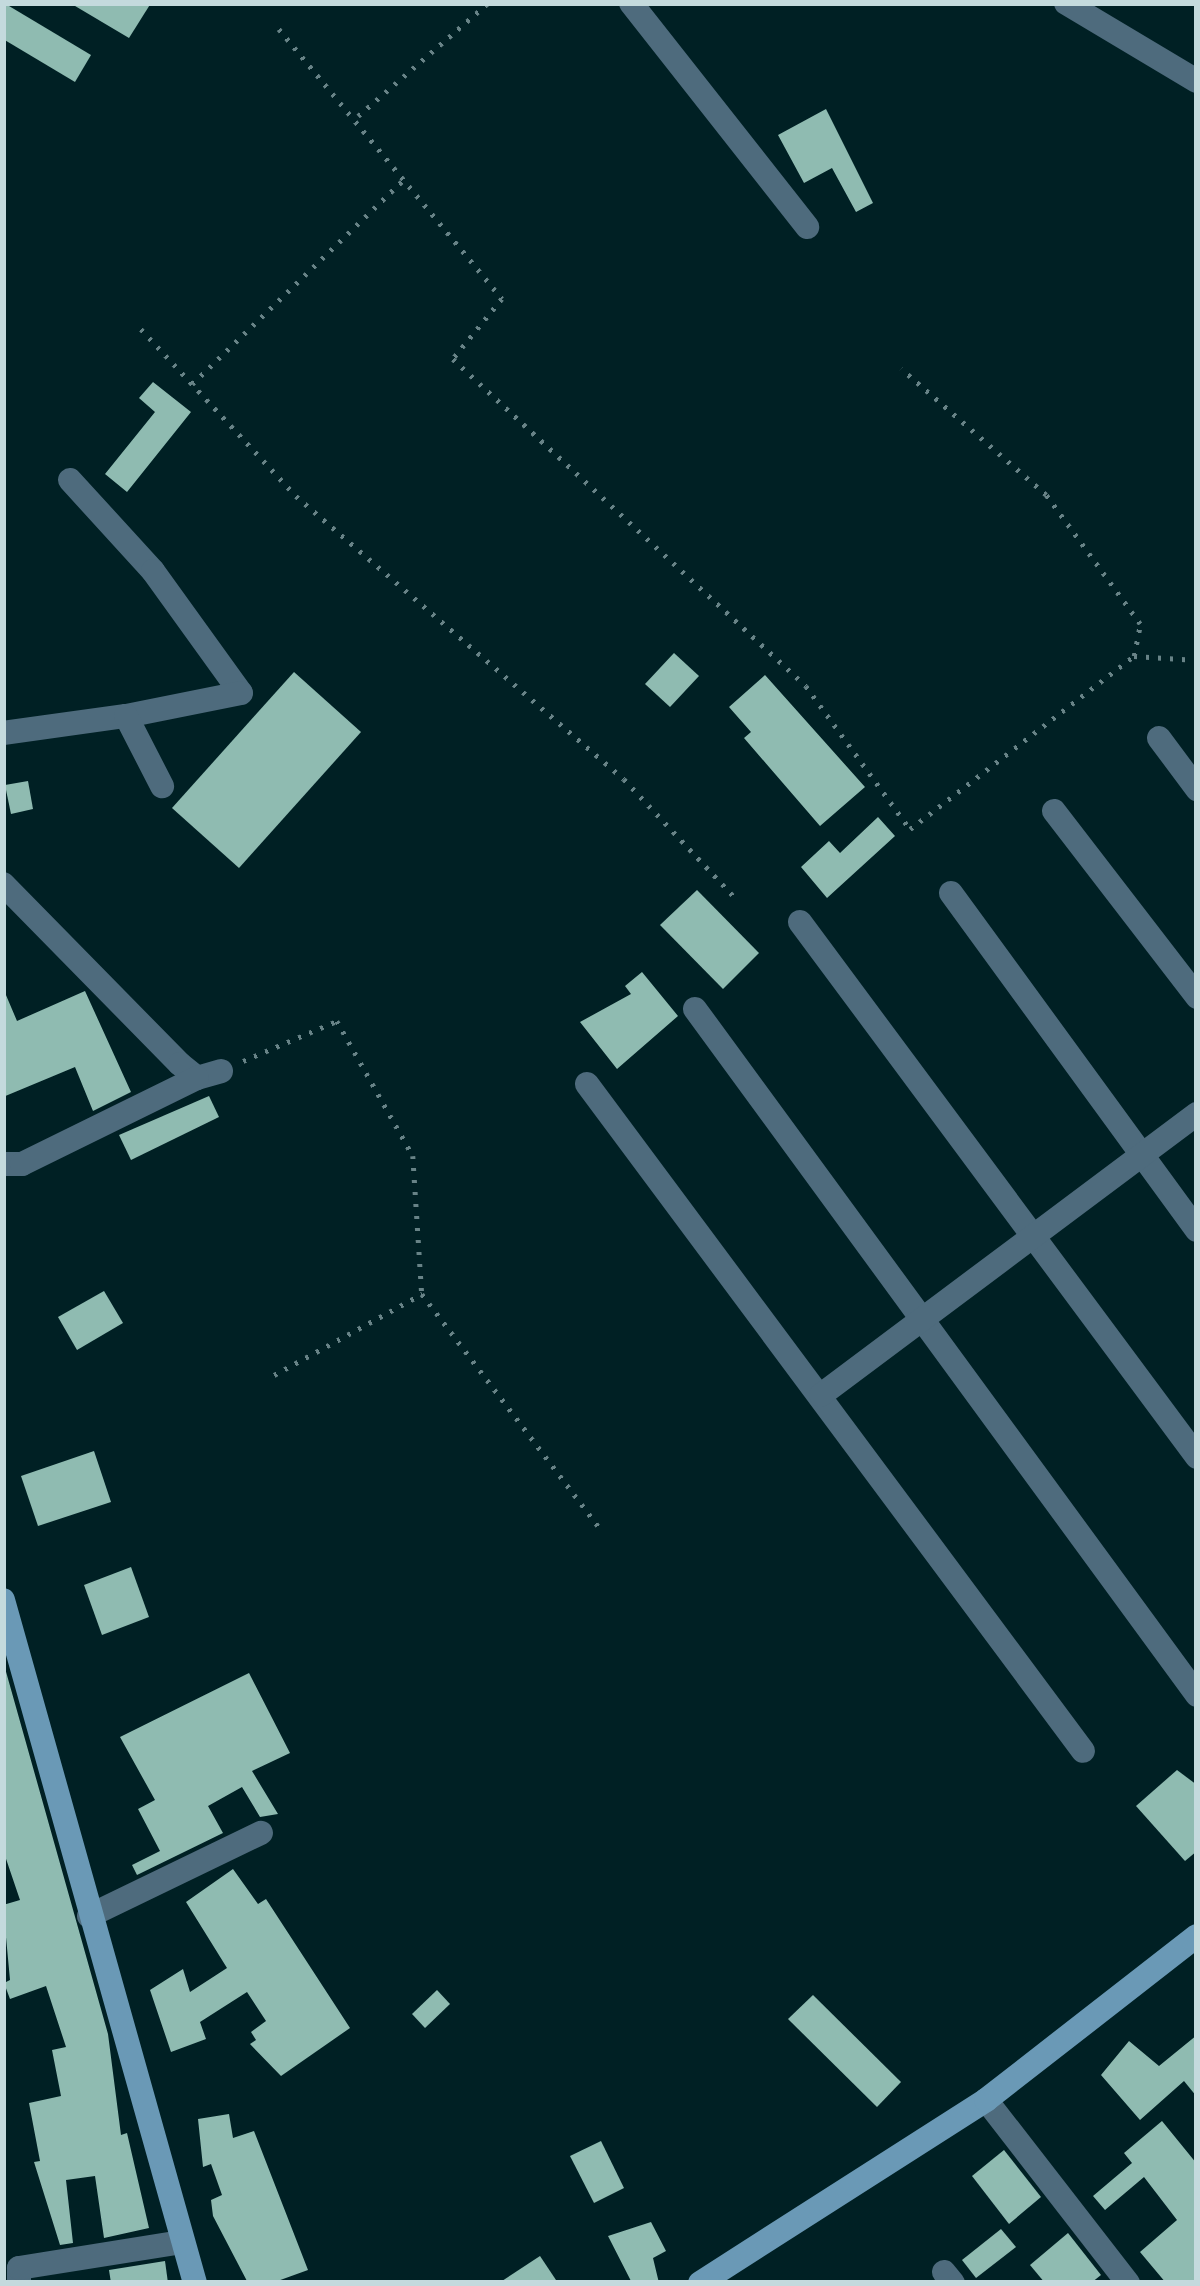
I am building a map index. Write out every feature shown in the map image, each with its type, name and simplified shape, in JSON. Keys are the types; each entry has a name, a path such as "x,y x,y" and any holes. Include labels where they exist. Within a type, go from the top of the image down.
{"main road":[{"path":"3,1600 196,2283"},
{"path":"700,2283 986,2101 1197,1936"}],"street":[{"path":"631,3 807,227"},
{"path":"1066,3 1197,81"},
{"path":"3,733 126,716 241,693 153,572 70,481"},
{"path":"126,716 162,786"},
{"path":"1159,738 1197,789"},
{"path":"1054,812 1197,997"},
{"path":"3,884 209,1074 22,1164 3,1164"},
{"path":"951,893 1197,1230"},
{"path":"800,922 1197,1457"},
{"path":"694,1010 1197,1696"},
{"path":"587,1084 1083,1751"},
{"path":"821,1395 1197,1114"},
{"path":"89,1916 261,1833"},
{"path":"986,2101 1128,2283"},
{"path":"19,2283 19,2268 181,2242"}],"path":[{"path":"358,116 488,3"},
{"path":"279,28 358,116 502,299 453,359 806,686 910,830 1134,656 1197,660"},
{"path":"192,384 406,177"},
{"path":"141,329 296,496 624,779 738,902"},
{"path":"901,369 1046,495 1140,624 1134,656"},
{"path":"209,1074 337,1021 413,1156 422,1294 599,1526"},
{"path":"274,1375 422,1294"}],"building":[{"path":"4,3 91,55 75,82 3,39"},
{"path":"70,3 151,3 129,38"},
{"path":"826,109 873,203 856,212 832,168 804,183 778,135"},
{"path":"153,382 191,412 127,492 105,474 155,412 139,398"},
{"path":"674,653 699,676 670,707 645,684"},
{"path":"294,672 361,732 239,868 172,808"},
{"path":"765,675 865,787 820,826 744,738 751,732 729,707"},
{"path":"28,781 33,809 11,814 5,785"},
{"path":"878,817 895,836 827,898 801,867 829,841 840,853"},
{"path":"697,890 759,953 723,989 660,925"},
{"path":"642,972 678,1016 617,1069 580,1022 631,994 625,986"},
{"path":"3,988 17,1021 85,991 131,1092 93,1111 75,1067 3,1097"},
{"path":"209,1096 219,1117 131,1160 119,1135"},
{"path":"104,1291 123,1323 77,1350 58,1317"},
{"path":"94,1451 111,1502 38,1526 21,1476"},
{"path":"131,1567 149,1617 102,1635 84,1585"},
{"path":"3,1661 108,2034 121,2135 127,2133 149,2228 104,2238 95,2176 66,2180 73,2243 60,2245 34,2162 40,2161 29,2103 61,2096 52,2050 66,2047 46,1986 10,1999 4,1983 10,1980 3,1905 20,1900 3,1850"},
{"path":"249,1673 290,1753 252,1771 278,1814 260,1817 242,1787 208,1806 223,1833 137,1875 132,1865 160,1851 138,1809 155,1800 120,1737"},
{"path":"1177,1770 1197,1785 1197,1851 1185,1861 1136,1806"},
{"path":"233,1869 258,1904 266,1899 350,2028 281,2076 250,2044 256,2040 251,2032 266,2021 247,1992 200,2022 206,2039 171,2052 150,1990 183,1969 190,1992 227,1968 186,1902"},
{"path":"437,1990 450,2004 425,2028 412,2014"},
{"path":"813,1995 901,2082 877,2107 788,2019"},
{"path":"1197,2035 1197,2097 1184,2081 1140,2120 1101,2075 1129,2041 1159,2066"},
{"path":"229,2114 233,2138 254,2131 308,2270 272,2283 248,2283 213,2216 211,2200 222,2195 211,2164 203,2167 198,2119"},
{"path":"1162,2121 1197,2164 1197,2283 1166,2283 1140,2252 1177,2220 1144,2177 1105,2210 1093,2196 1132,2163 1124,2153"},
{"path":"601,2141 624,2188 594,2203 570,2156"},
{"path":"1004,2150 1041,2197 1009,2224 972,2176"},
{"path":"651,2222 666,2251 653,2258 659,2283 632,2283 608,2236"},
{"path":"1001,2229 1016,2247 976,2278 962,2260"},
{"path":"1068,2233 1101,2275 1091,2283 1045,2283 1030,2265"},
{"path":"540,2256 558,2283 499,2283"},
{"path":"165,2261 168,2283 111,2283 109,2270"}]}
